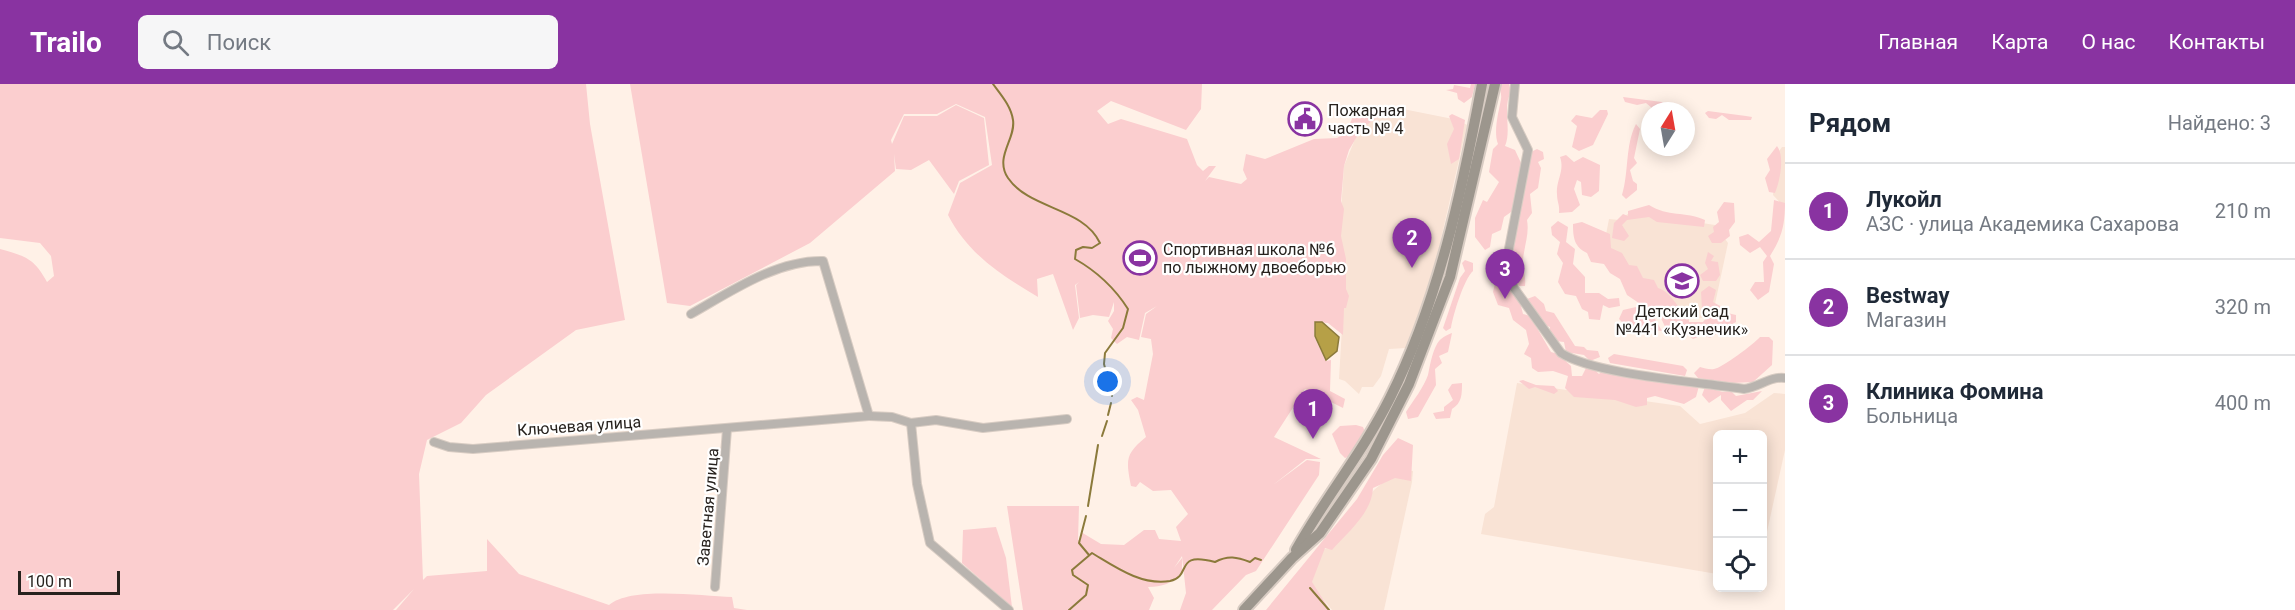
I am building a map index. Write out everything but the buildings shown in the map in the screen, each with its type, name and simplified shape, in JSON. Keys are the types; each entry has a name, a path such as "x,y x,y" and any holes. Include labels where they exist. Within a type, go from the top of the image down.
{"main road":[{"path":"1292,558 1310,526 1360,453 1389,400 1415,342 1439,275 1482,84"},
{"path":"1244,610 1292,558 1320,533 1371,459 1427,345 1450,277 1495,84"}],"street":[{"path":"1515,84 1512,117 1528,150 1506,264 1514,288 1561,352 1572,360 1619,370 1744,389 1756,387 1775,377 1785,378"},
{"path":"691,314 748,282 806,261 823,261 869,416"},
{"name":"Ключевая улица","path":"434,442 449,447 473,449 869,416 892,417 911,423 936,420 982,428 1067,419"},
{"path":"911,423 917,484 930,543 1009,610"},
{"name":"Заветная улица","path":"715,587 727,429"}],"shaded area":[{"path":"0,84 586,84 590,124 625,320 576,330 486,395 461,423 427,440 419,474 423,580 427,576 487,571 487,539 519,574 609,605 619,599 633,596 668,593 732,597 734,608 747,610 396,610 414,589 393,610 0,610 0,249 28,259 38,268 47,282 54,276 51,256 40,243 0,238"},
{"path":"630,84 1202,84 1201,109 1186,130 1111,101 1097,111 1108,124 1121,119 1187,139 1197,165 1203,171 1209,166 1216,166 1205,181 1209,177 1241,184 1247,179 1243,170 1246,154 1265,159 1314,139 1337,138 1345,133 1355,113 1379,107 1381,115 1362,128 1349,150 1344,166 1341,201 1344,209 1341,236 1346,259 1346,289 1349,296 1346,308 1344,308 1343,335 1328,323 1314,322 1314,336 1326,361 1331,360 1330,391 1345,399 1343,408 1305,389 1274,437 1321,459 1306,459 1273,485 1307,460 1320,462 1319,475 1256,571 1246,575 1212,610 1180,610 1186,593 1182,556 1174,568 1182,558 1182,574 1166,584 1148,587 1154,598 1149,610 1023,610 1007,506 1079,506 1078,540 1081,541 1081,532 1101,544 1124,545 1144,530 1155,530 1159,539 1181,541 1176,527 1188,514 1171,490 1153,491 1140,482 1136,487 1131,486 1129,477 1128,464 1131,453 1146,437 1138,410 1131,400 1137,397 1144,400 1153,354 1151,339 1141,337 1146,314 1157,306 1145,313 1139,340 1127,337 1117,344 1111,338 1113,329 1108,321 1114,311 1114,302 1109,317 1093,315 1080,318 1076,285 1079,282 1075,285 1079,318 1073,330 1053,274 1037,279 1038,297 999,272 976,252 965,241 948,215 960,183 992,165 985,117 956,104 937,114 904,114 891,140 892,144 904,116 937,116 956,105 984,118 989,165 959,181 954,194 929,160 911,170 896,169 894,154 895,171 810,243 690,306 667,303"},
{"path":"1471,84 1475,84 1472,97 1464,103 1458,99 1457,93 1446,90 1453,89 1454,85 1470,88"},
{"path":"1500,84 1509,84 1511,92 1507,105 1508,133 1505,146 1515,150 1521,163 1526,162 1529,153 1537,149 1543,152 1544,159 1538,162 1541,168 1538,188 1530,194 1532,213 1527,220 1528,232 1523,260 1525,286 1519,286 1509,268 1516,222 1511,212 1504,217 1501,230 1492,234 1490,247 1485,250 1475,237 1475,218 1483,200 1487,202 1499,182 1489,172 1493,149 1498,144 1496,127 1501,97"},
{"path":"1623,97 1662,102 1641,102 1637,105 1625,102"},
{"path":"1403,109 1458,120 1467,125 1433,274 1412,335 1406,348 1389,349 1381,376 1373,387 1362,387 1359,394 1345,381 1339,379 1345,276 1340,227 1344,166 1358,132 1370,120 1381,115 1381,112"},
{"path":"1600,110 1607,110 1608,114 1593,145 1579,151 1572,147 1577,126 1571,121 1576,115 1592,118"},
{"path":"1708,111 1752,117 1751,120 1729,120 1722,115 1716,119 1709,118 1705,113"},
{"path":"1452,114 1465,120 1459,159 1451,164 1447,144 1454,129 1449,116"},
{"path":"1636,124 1640,129 1634,158 1637,163 1630,170 1633,181 1637,184 1637,190 1626,199 1622,195 1630,141"},
{"path":"1777,146 1781,162 1775,193 1769,192 1765,178 1770,170 1767,159"},
{"path":"1782,147 1785,147 1785,208 1773,195 1777,154"},
{"path":"1566,155 1574,162 1583,157 1600,165 1599,191 1591,197 1582,195 1581,182 1577,180 1574,189 1580,205 1572,212 1559,213 1557,189 1562,167 1560,157"},
{"path":"1774,200 1785,203 1783,224 1780,237 1770,256 1774,264 1769,292 1758,300 1750,290 1755,282 1764,282 1763,262 1767,256 1760,247 1750,253 1740,245 1739,237 1748,234 1759,242 1771,231"},
{"path":"1724,202 1734,203 1735,222 1729,230 1730,236 1721,243 1712,243 1708,236 1714,232 1713,227 1719,222 1717,212"},
{"path":"1649,205 1663,211 1698,217 1705,220 1704,227 1657,222 1649,217 1627,220 1622,225 1629,236 1624,241 1612,238 1614,223 1623,214 1628,216 1628,211"},
{"name":"Детский сад №441 «Кузнечик»","path":"1631,212 1715,225 1728,243 1712,318 1684,318 1604,245 1609,219 1619,220"},
{"path":"1558,221 1568,227 1566,242 1575,249 1573,264 1585,277 1585,293 1599,293 1608,299 1619,298 1620,306 1609,308 1603,305 1600,320 1589,319 1588,312 1582,309 1576,296 1565,294 1558,282 1563,263 1557,254 1560,242 1552,235 1551,227"},
{"path":"1582,222 1610,234 1611,248 1622,253 1629,265 1637,266 1643,278 1654,280 1658,288 1667,293 1680,308 1688,313 1689,322 1703,322 1708,316 1702,309 1701,292 1709,286 1716,290 1713,302 1722,307 1723,312 1736,315 1736,322 1727,327 1719,326 1718,333 1710,338 1703,335 1693,339 1688,335 1680,336 1667,331 1661,318 1627,295 1620,279 1610,273 1604,264 1591,262 1587,253 1577,245 1573,224"},
{"path":"1708,252 1714,256 1711,261 1718,262 1720,275 1716,281 1703,281 1700,275 1708,269 1705,263"},
{"path":"1465,260 1473,263 1473,271 1456,306 1451,328 1446,331 1443,328 1460,278 1465,271 1462,263"},
{"path":"1502,277 1511,291 1518,294 1523,314 1530,316 1551,352 1558,354 1571,366 1572,376 1582,376 1586,368 1592,367 1599,374 1603,370 1651,380 1696,384 1699,386 1696,397 1684,404 1655,396 1647,398 1647,405 1636,407 1615,400 1574,397 1565,388 1568,376 1553,371 1538,372 1532,368 1531,358 1524,354 1529,344 1526,330 1513,320 1509,308 1498,305 1493,292 1496,279"},
{"path":"1535,296 1544,304 1546,311 1554,313 1575,346 1598,351 1600,357 1590,361 1584,355 1566,352 1564,342 1555,341 1549,335 1550,327 1537,322 1526,308 1527,299"},
{"path":"1636,307 1654,317 1662,331 1628,328 1619,319 1623,310"},
{"path":"1315,322 1322,322 1339,337 1337,351 1326,360 1315,336"},
{"path":"1452,333 1448,352 1439,356 1442,363 1435,369 1436,385 1418,417 1408,419 1406,412 1426,380 1437,344 1442,338"},
{"path":"1760,337 1769,337 1773,341 1772,365 1753,382 1732,383 1698,378 1694,373 1700,367 1712,369 1724,365"},
{"path":"1614,354 1683,366 1687,370 1685,376 1610,363 1608,358"},
{"path":"1523,380 1536,385 1554,386 1558,391 1554,394 1535,387 1529,389 1519,381"},
{"path":"1462,383 1461,398 1452,409 1450,418 1436,419 1433,413 1444,411 1444,407 1453,400 1448,390 1452,384"},
{"path":"1517,383 1680,406 1700,424 1745,413 1774,393 1785,394 1785,450 1767,532 1767,430 1713,430 1713,573 1481,534 1485,514 1494,507"},
{"path":"1705,387 1723,392 1731,391 1736,396 1762,391 1753,400 1747,400 1731,411 1721,400 1721,395 1709,403 1702,395"},
{"path":"1340,426 1363,427 1365,432 1350,456 1345,458 1340,453 1332,434"},
{"path":"1398,438 1413,445 1411,481 1395,478 1373,488 1372,497 1358,522 1332,550 1325,548 1312,582 1330,610 1266,610 1357,499 1383,455"},
{"path":"1399,469 1413,471 1412,482 1384,610 1332,610 1311,584 1323,549 1331,548 1374,490"},
{"path":"996,527 1006,558 1012,607 962,563 963,530"}],"waterway":[{"path":"993,84 1008,105 1013,120 1012,134 1003,163 1008,178 1029,197 1082,222 1092,231 1100,243 1092,248 1083,247 1076,250 1075,259 1105,281 1128,309 1123,328 1105,353 1104,364 1112,396"},
{"path":"1108,415 1111,403"},
{"path":"1102,436 1107,421"},
{"path":"1088,506 1098,445"},
{"path":"1086,516 1079,543 1089,555"},
{"path":"1069,610 1086,595 1088,585 1073,575 1072,570 1092,553 1128,574 1159,582 1177,578 1185,565 1193,560 1202,559 1215,562 1224,558 1250,562 1255,558 1261,560"},
{"path":"1310,588 1329,610"}],"place":[{"name":"Пожарная часть № 4","path":"1305,119"},
{"name":"Спортивная школа №6 по лыжному двоеборью","path":"1140,258"},
{"name":"Bestway","path":"1412,268"},
{"name":"Детский сад №441 «Кузнечик»","path":"1682,281"},
{"name":"Клиника Фомина","path":"1505,299"},
{"name":"Лукойл","path":"1313,439"}]}
